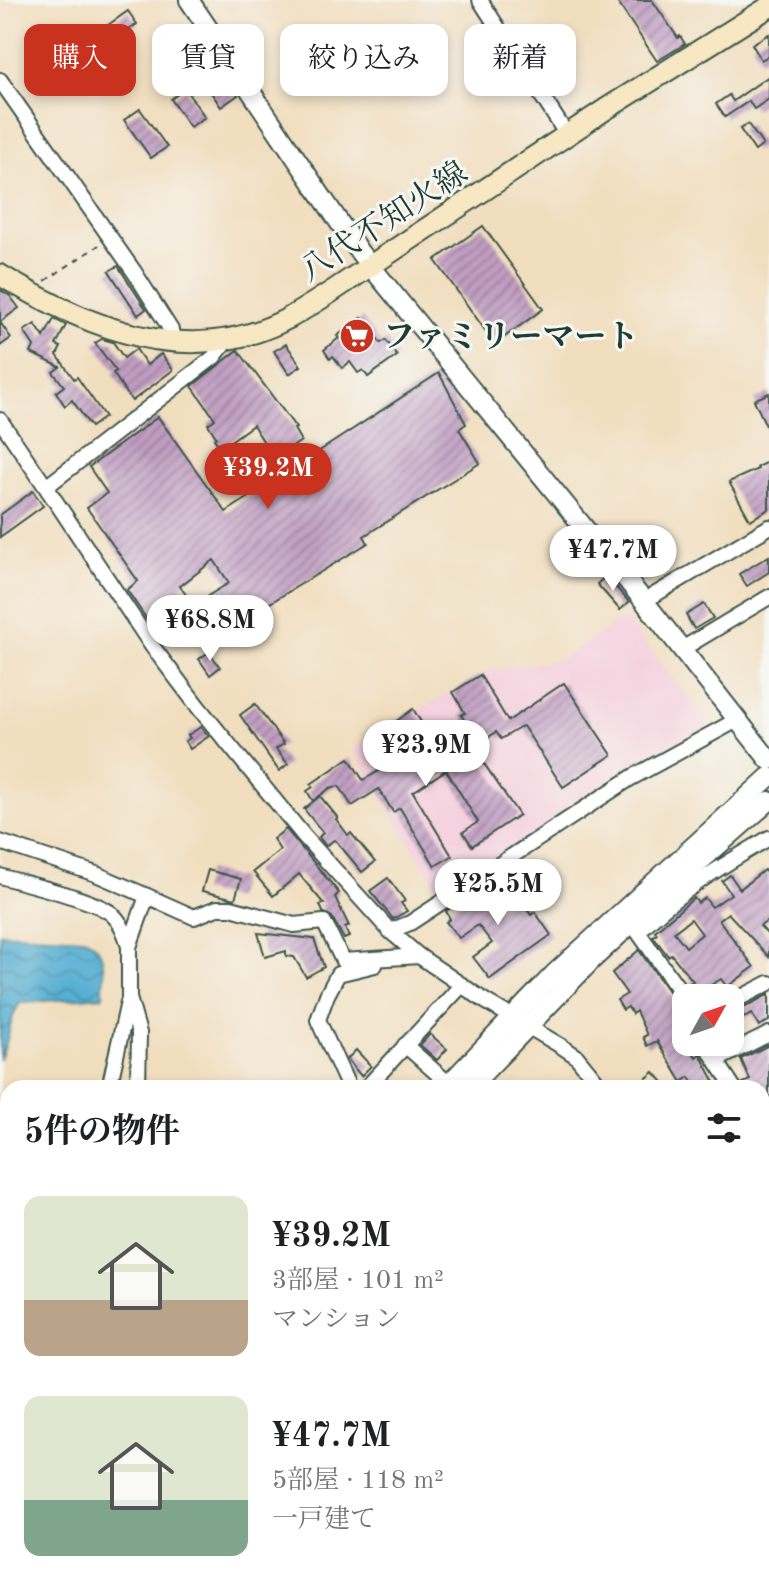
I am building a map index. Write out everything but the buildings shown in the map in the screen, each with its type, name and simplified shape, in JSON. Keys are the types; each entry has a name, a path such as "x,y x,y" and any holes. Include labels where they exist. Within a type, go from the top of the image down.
{"main road":[{"name":"八代不知火線","path":"0,275 105,327 139,337 173,342 228,339 287,319 769,7"}],"street":[{"path":"189,0 360,253 644,601 769,760"},
{"path":"480,0 567,135"},
{"path":"0,80 110,237 171,330 173,342"},
{"path":"48,490 51,483 214,357 228,339"},
{"path":"0,420 152,646 214,729 304,836 390,931 419,956 576,1056 596,1080"},
{"path":"644,601 769,527"},
{"path":"682,649 769,597"},
{"path":"390,931 410,923 631,778 737,720"},
{"path":"475,1080 519,1022 636,897 769,777"},
{"path":"454,1080 634,928 769,801"},
{"path":"666,899 769,838"},
{"path":"0,842 96,874 194,917 217,908 231,908 294,925 324,922 343,961 419,956"},
{"path":"0,876 100,907 125,931 129,947 129,998 111,1080"},
{"path":"129,947 147,896"},
{"path":"634,928 675,984"},
{"path":"345,1080 318,1020 338,974 374,968 379,960"},
{"path":"744,996 769,983"},
{"path":"373,1080 462,985"},
{"path":"129,998 139,1033 138,1080"},
{"path":"717,1060 769,1034"},
{"path":"405,1045 441,1080"},
{"path":"714,1056 729,1080"}],"path":[{"path":"30,291 110,237"}],"shaded area":[{"path":"625,618 711,726 441,893 352,748 487,671 559,660"}],"water":[{"path":"0,933 83,938 97,947 101,954 104,979 103,996 20,1003 0,1058"}],"place":[{"name":"ファミリーマート","path":"357,336"}]}
